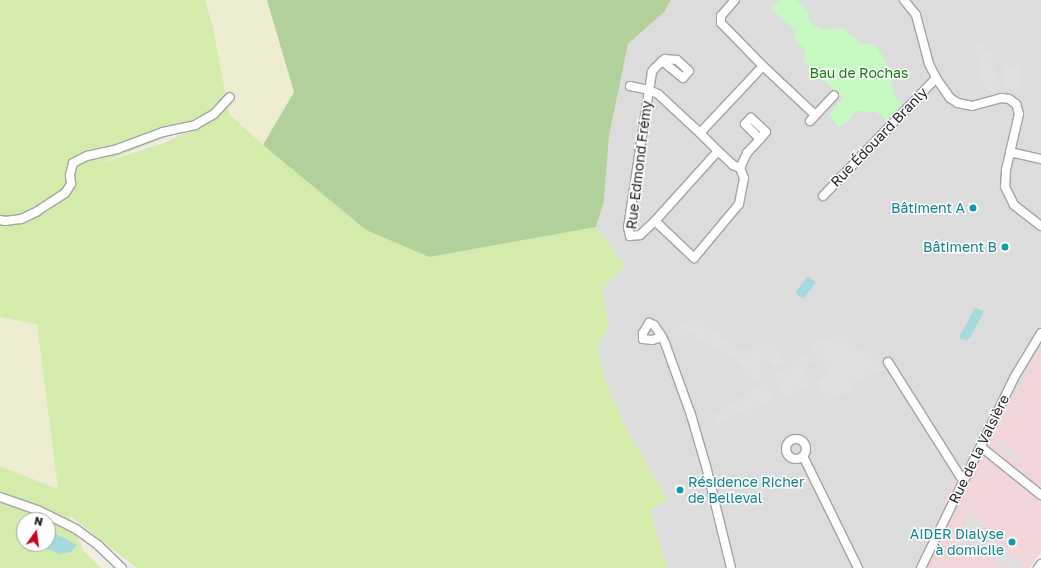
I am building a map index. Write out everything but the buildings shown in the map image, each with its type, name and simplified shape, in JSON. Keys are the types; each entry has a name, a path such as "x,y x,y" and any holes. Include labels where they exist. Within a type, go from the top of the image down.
{"street":[{"path":"735,0 723,13 720,20 724,27 812,118 834,95"},
{"path":"904,0 916,15 926,54 936,78 950,98 958,103 972,106 1002,98 1013,101 1018,107 1019,114 1005,179 1006,192 1014,205 1041,226"},
{"path":"662,61 652,72 649,90 658,94 733,165 740,168 744,178 739,204 694,258 655,221 718,151"},
{"path":"700,133 762,66"},
{"name":"Rue Édouard Branly","path":"823,196 936,78"},
{"name":"Rue Edmond Frémy","path":"630,86 649,90 628,227 630,236 640,236 655,221"},
{"path":"0,220 6,221 21,219 36,212 65,193 71,184 70,175 73,163 87,156 117,149 163,132 195,125 214,114 230,97"},
{"path":"740,168 747,153 760,139"},
{"path":"1010,152 1041,159"},
{"path":"662,337 652,340 643,339 649,323 654,324 662,337 671,358 700,444 731,568"},
{"name":"Rue de la Valsière","path":"921,568 1027,354 1041,333"},
{"path":"888,362 964,482"},
{"path":"981,447 1041,495"},
{"path":"803,456 858,568"},
{"path":"0,497 40,511 76,529 98,545 122,568"},
{"path":"1038,568 1041,564"}],"shaded area":[{"path":"205,0 267,0 294,92 263,145 229,114 213,27"},
{"path":"671,0 1041,0 1041,346 975,473 960,467 916,568 667,568 650,509 668,501 626,428 603,376 598,345 609,327 602,290 625,266 596,227 604,201 609,136 628,44 664,12"},
{"path":"984,43 985,52 990,52 1000,86 1003,86 1005,65 1021,67 1018,93 1006,90 985,94 974,45"},
{"path":"0,317 37,323 58,490 0,466"},
{"path":"697,318 744,353 758,342 762,346 769,340 786,361 776,368 767,358 760,363 760,382 754,382 741,372 744,367 739,363 739,361 720,349 717,352 693,334 688,333 676,339 672,329"},
{"path":"844,335 860,350 870,353 881,363 884,370 853,384 855,389 827,401 816,382 830,371 811,349 822,339"},
{"path":"1041,346 1041,552 1029,568 916,568 960,467 975,473"},
{"path":"807,352 814,361 801,370 811,383 789,399 773,377"},
{"path":"764,382 774,397 743,418 739,412 719,425 713,416"},
{"path":"1000,439 1023,460 1018,464 996,443"},
{"path":"970,512 986,523 981,530 1024,564 1021,568 1006,568 985,554 984,556 957,536 969,520 966,518"}],"green space":[{"path":"0,0 205,0 213,27 229,114 263,145 366,230 429,257 596,227 625,266 602,290 609,327 598,345 603,376 626,428 668,501 650,509 667,568 137,568 69,515 83,550 101,568 0,568 0,466 58,489 37,324 0,317","holes":["219,117 164,143 92,166"]},
{"path":"267,0 671,0 664,12 628,44 609,136 604,201 596,227 429,257 366,230 263,145 294,92"},
{"name":"Bau de Rochas","path":"780,0 796,0 808,11 809,21 822,30 842,28 862,44 875,45 887,63 895,97 902,104 888,121 876,112 857,111 840,127 834,121 829,115 843,98 802,60 806,51 793,37 797,32 771,9"}],"water":[{"path":"808,276 816,282 803,299 795,293"},
{"path":"975,308 983,311 983,314 969,339 961,339 959,337"},
{"path":"56,534 77,545 71,552 59,554 54,552 56,552"}],"place":[{"name":"Bâtiment A","path":"973,208"},
{"name":"Bâtiment B","path":"1005,247"},
{"name":"Résidence Richer de Belleval","path":"680,490"},
{"name":"AIDER Dialyse à domicile","path":"1012,542"}]}
